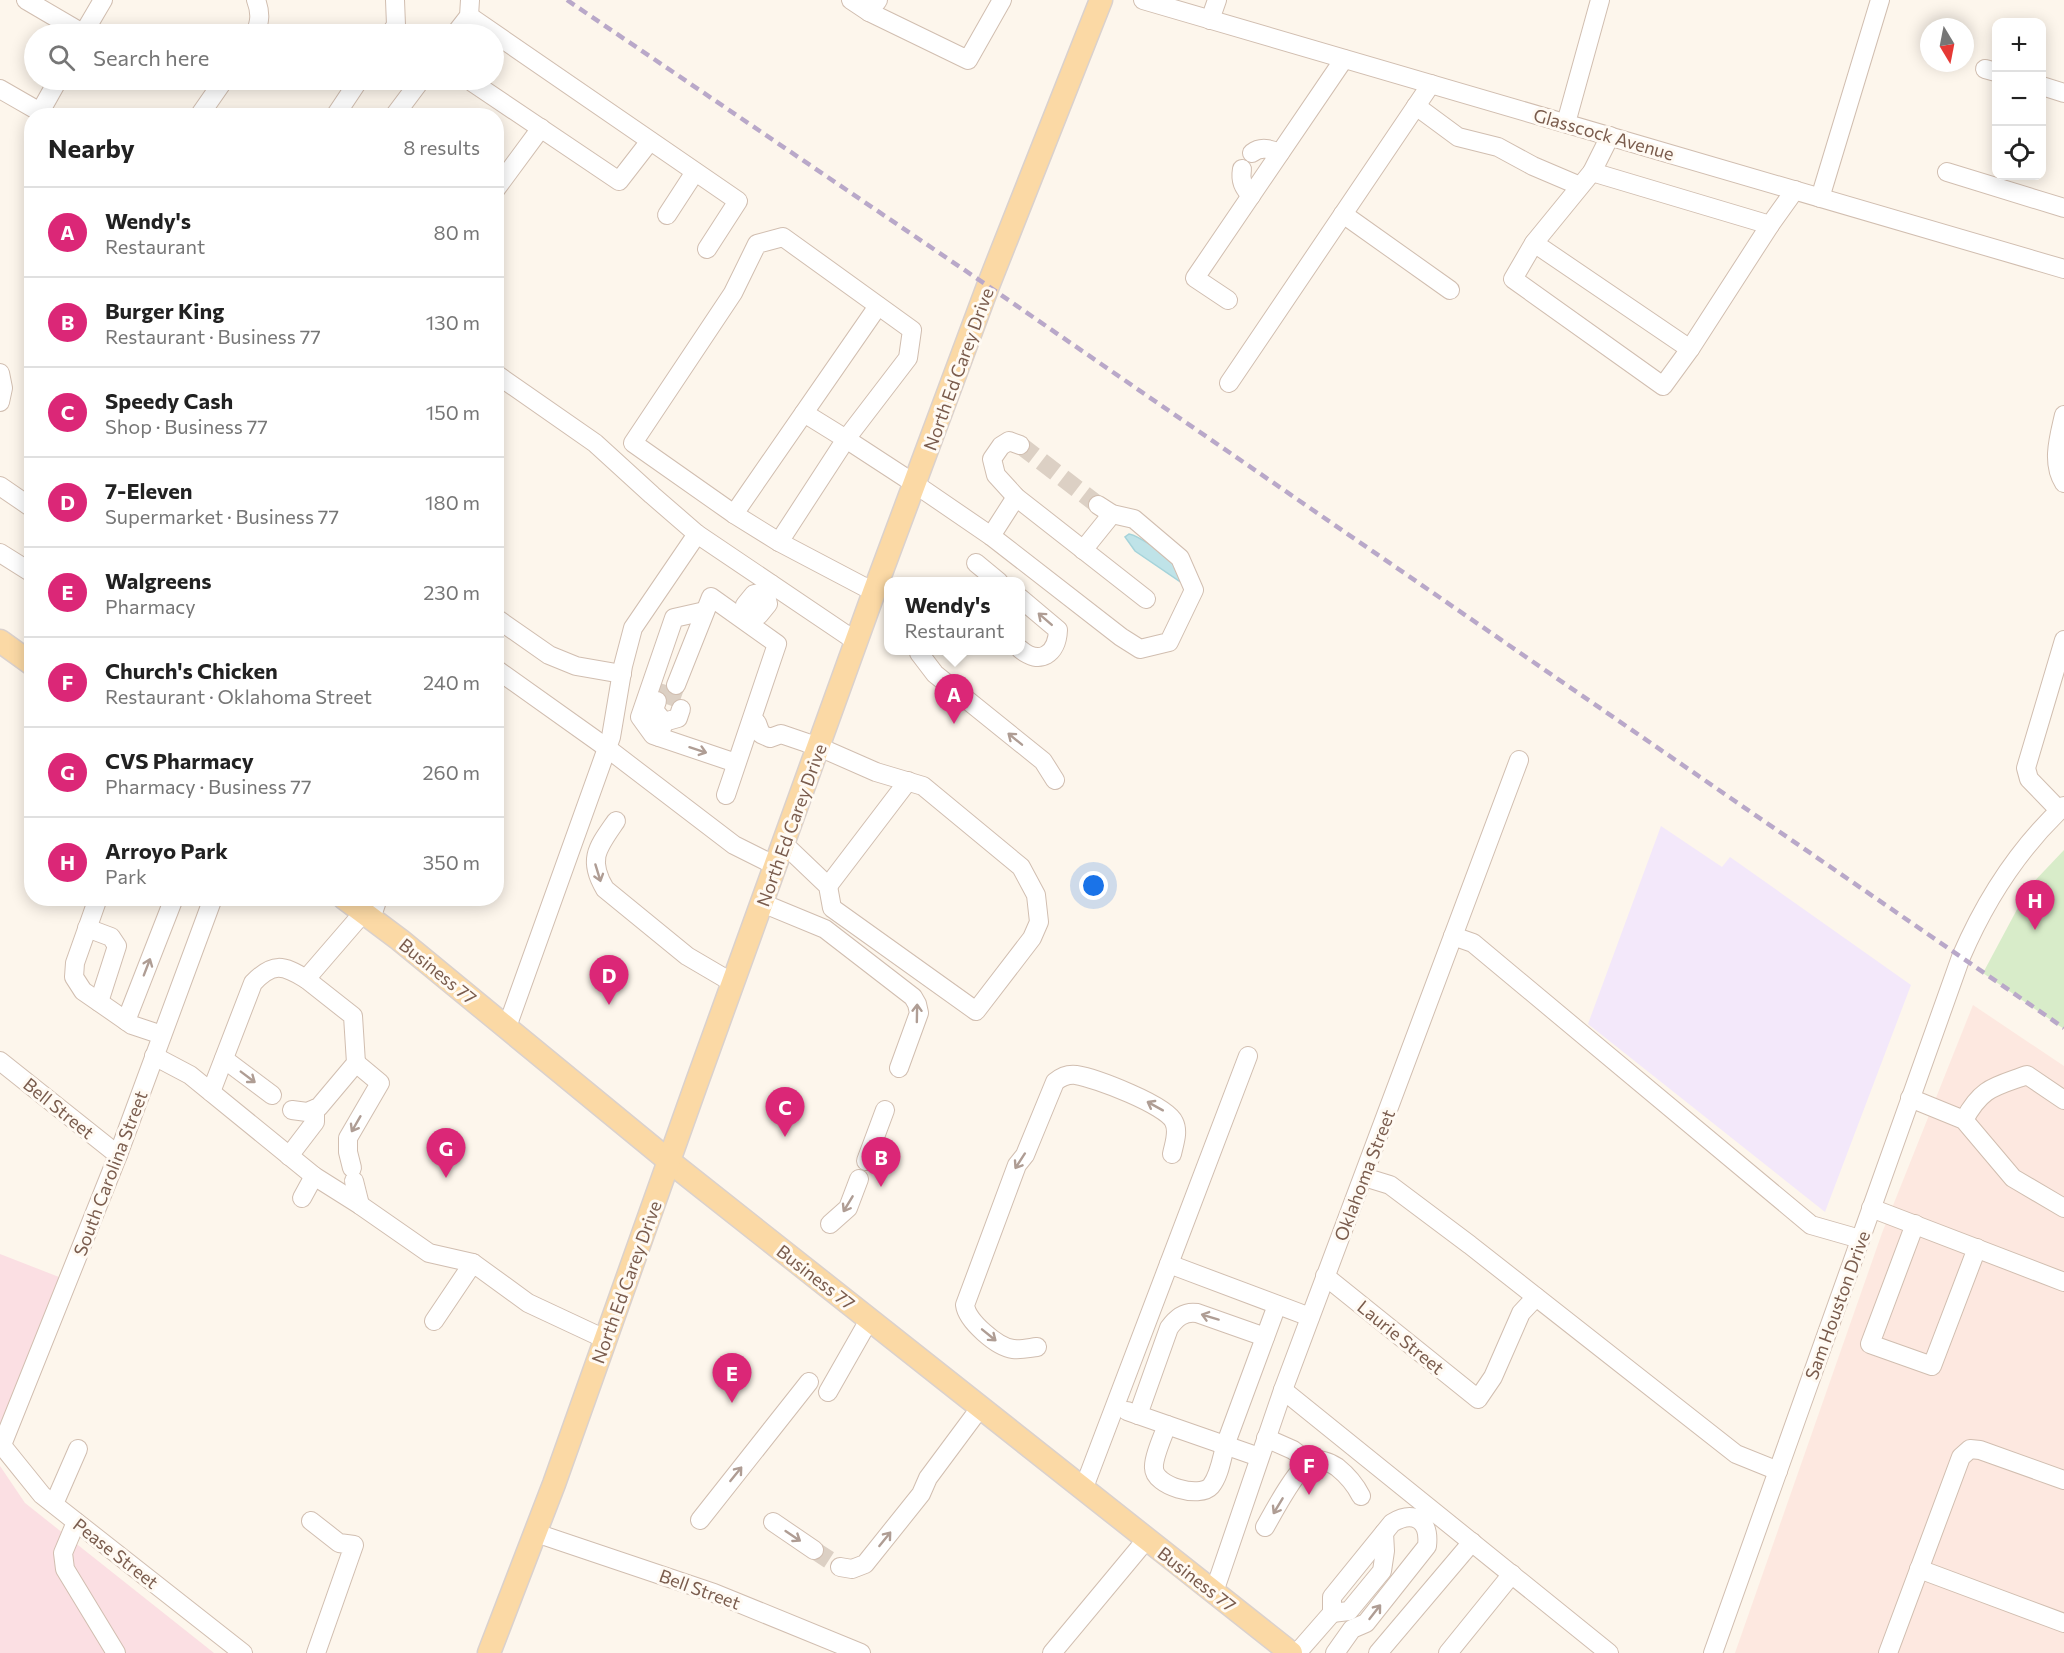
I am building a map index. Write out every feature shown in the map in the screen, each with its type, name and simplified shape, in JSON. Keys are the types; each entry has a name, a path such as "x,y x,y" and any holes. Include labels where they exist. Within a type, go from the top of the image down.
{"main road":[{"name":"North Ed Carey Drive","path":"489,1653 536,1533 874,592 988,286 1101,0"},
{"path":"3,649 24,658"},
{"name":"Business 77","path":"371,910 400,940 669,1161 1291,1653"}],"street":[{"path":"26,0 67,24"},
{"path":"90,24 103,0"},
{"path":"256,0 260,11 259,24"},
{"path":"395,0 396,24"},
{"path":"851,0 873,6 968,60 1002,0"},
{"name":"Glasscock Avenue","path":"1143,0 1178,5 1210,20 1820,198 2063,266"},
{"path":"1210,20 1217,0"},
{"path":"1566,123 1600,0"},
{"path":"1820,198 1880,0"},
{"path":"461,24 470,8 492,24"},
{"path":"504,33 650,141 738,201 707,249"},
{"path":"1228,300 1195,278 1344,58"},
{"path":"1229,382 1431,84"},
{"path":"2046,87 2064,93"},
{"path":"0,89 33,108"},
{"path":"46,108 54,90"},
{"path":"205,108 217,90"},
{"path":"340,108 352,90"},
{"path":"400,108 414,90"},
{"path":"484,90 620,181 650,141"},
{"path":"1416,106 1458,137 1498,147 1533,166 1580,186"},
{"path":"504,181 541,128"},
{"path":"1610,136 1592,172 1534,243 1513,279 1663,386 1795,190"},
{"path":"1252,153 1267,148 1280,153"},
{"path":"1242,170 1240,178 1242,186 1251,195"},
{"path":"667,215 695,172"},
{"path":"1592,172 1770,225"},
{"path":"1947,172 2064,208"},
{"path":"1343,214 1450,290"},
{"path":"779,542 846,439 908,358 912,330 783,237 757,244 733,294 633,443 779,542 874,592"},
{"path":"1534,243 1690,349"},
{"path":"735,514 878,306"},
{"path":"0,373 3,388 0,402"},
{"path":"504,380 595,443 698,534 768,588 857,642"},
{"path":"804,413 991,536 1121,637 1140,649 1169,642 1194,590 1180,558 1134,519 1105,509 1083,550"},
{"path":"2064,415 2057,455 2058,471 2064,483"},
{"path":"1020,445 1009,441 1001,446 992,459 996,475 1016,497 1146,599"},
{"path":"0,486 24,502"},
{"path":"991,536 1016,497"},
{"path":"507,1027 611,737 633,628 698,534"},
{"path":"0,553 24,568"},
{"path":"976,563 993,577"},
{"path":"746,616 759,615 768,604 768,588"},
{"path":"675,685 711,597 746,616 777,644 754,721 736,763 726,795"},
{"path":"1025,602 1058,630 1057,642 1046,656 1034,657 1025,652"},
{"path":"704,613 674,618 640,717 653,735 666,715 736,763"},
{"path":"504,624 549,655 576,666 622,674"},
{"path":"2062,808 2029,779 2026,768 2064,640"},
{"path":"921,655 935,674 1043,761 1055,780"},
{"path":"504,674 607,748 734,845 776,866"},
{"path":"754,721 765,719 776,724 781,734 876,771 923,786 1021,867 1036,895 1039,922 1032,938 976,1011 832,908 828,886 784,844"},
{"name":"Oklahoma Street","path":"1214,1592 1283,1390 1519,759"},
{"path":"828,886 908,781"},
{"name":"Sam Houston Drive","path":"1713,1653 1961,957 1974,926 2014,862 2062,808"},
{"path":"616,821 598,847 595,862 596,875 605,889 687,956 733,983"},
{"path":"762,903 825,929 912,997 919,1013 899,1068"},
{"path":"95,906 75,963 74,977 83,991 132,1025 162,1035"},
{"path":"126,1021 171,906"},
{"name":"South Carolina Street","path":"1,1444 118,1155 210,906"},
{"path":"306,979 371,910"},
{"path":"87,928 111,937 117,946 99,1002"},
{"path":"1453,936 1473,943 1811,1225 1860,1239"},
{"path":"211,1092 253,983 266,970 287,968 306,979 353,1016 356,1063 319,1107 307,1112 292,1110"},
{"path":"154,1056 190,1075 314,1176 360,1204 429,1253 473,1263 528,1303 605,1339"},
{"path":"1083,1490 1248,1056"},
{"path":"224,1059 272,1095"},
{"name":"Bell Street","path":"0,1061 118,1155"},
{"path":"356,1063 380,1083 348,1138 348,1152 360,1204"},
{"path":"1037,1347 1010,1348 995,1341 971,1320 965,1305 1017,1165 1025,1155 1055,1082 1060,1078 1076,1075 1127,1092 1156,1105 1169,1114 1175,1123 1176,1135 1172,1154"},
{"path":"1964,1120 1975,1101 1990,1088 2027,1075 2064,1100"},
{"path":"1910,1098 1964,1120 2013,1179 2064,1208"},
{"path":"289,1156 315,1122 315,1109"},
{"path":"866,1161 885,1110"},
{"path":"302,1198 314,1176"},
{"path":"1364,1177 1390,1185 1736,1454 1778,1471"},
{"path":"830,1224 848,1208 859,1179"},
{"path":"1871,1208 2064,1282"},
{"path":"1915,1224 1870,1344 1932,1366 1977,1248"},
{"path":"434,1321 473,1263"},
{"path":"1169,1264 1310,1317"},
{"name":"Laurie Street","path":"1325,1276 1478,1399 1493,1377 1521,1313 1536,1297"},
{"path":"1167,1425 1154,1468 1156,1476 1161,1482 1193,1492 1202,1492 1210,1487 1215,1479 1225,1445 1277,1305"},
{"path":"1138,1414 1169,1328 1178,1317 1190,1312 1197,1313 1265,1337"},
{"path":"828,1392 869,1320"},
{"path":"700,1520 809,1382"},
{"path":"1283,1390 1512,1574 1587,1646 1609,1653"},
{"path":"1114,1407 1259,1457"},
{"path":"840,1567 852,1569 865,1564 921,1494 928,1478 980,1408"},
{"path":"1266,1438 1293,1450 1309,1462"},
{"name":"Pease Street","path":"1,1444 42,1495 238,1652"},
{"path":"54,1504 78,1449"},
{"path":"1888,1653 1961,1457 1970,1449 1980,1450 2064,1480"},
{"path":"1265,1527 1293,1481 1309,1462 1320,1460 1333,1464 1350,1478 1361,1496"},
{"path":"1297,1653 1332,1613 1332,1597 1392,1523 1403,1517 1414,1517 1425,1525 1429,1536 1427,1546 1366,1623 1352,1629 1335,1653"},
{"path":"311,1521 339,1544 354,1545 316,1653"},
{"path":"76,1522 63,1553 65,1569 116,1653"},
{"path":"773,1522 814,1550"},
{"name":"Bell Street","path":"536,1533 714,1593 861,1653"},
{"path":"1052,1653 1146,1540"},
{"path":"1378,1653 1472,1542"},
{"path":"1919,1569 2064,1623"},
{"path":"1448,1653 1512,1574"},
{"path":"1332,1613 1352,1629"}],"shaded area":[{"path":"1661,826 1722,867 1730,857 1911,985 1825,1212 1588,1024"},
{"path":"1973,1005 2064,1066 2064,1653 1735,1653 1882,1233"},
{"path":"0,1254 59,1277 0,1430"},
{"path":"0,1466 25,1503 214,1653 0,1653"}],"green space":[{"path":"2064,850 2064,1029 1983,973 2029,887"}],"water":[{"path":"1129,534 1148,543 1185,567 1185,585 1135,551 1125,537"}],"tunnel":[{"path":"1020,445 1098,505"},
{"path":"657,701 663,681"},
{"path":"669,705 676,685"},
{"path":"814,1550 840,1567"}],"railway":[{"path":"567,0 988,286 2064,1028"}],"place":[{"name":"Wendy's","path":"954,724"},
{"name":"Arroyo Park","path":"2035,930"},
{"name":"7-Eleven","path":"609,1005"},
{"name":"Speedy Cash","path":"785,1137"},
{"name":"CVS Pharmacy","path":"446,1178"},
{"name":"Burger King","path":"881,1187"},
{"name":"Walgreens","path":"732,1403"},
{"name":"Church's Chicken","path":"1309,1495"}]}
